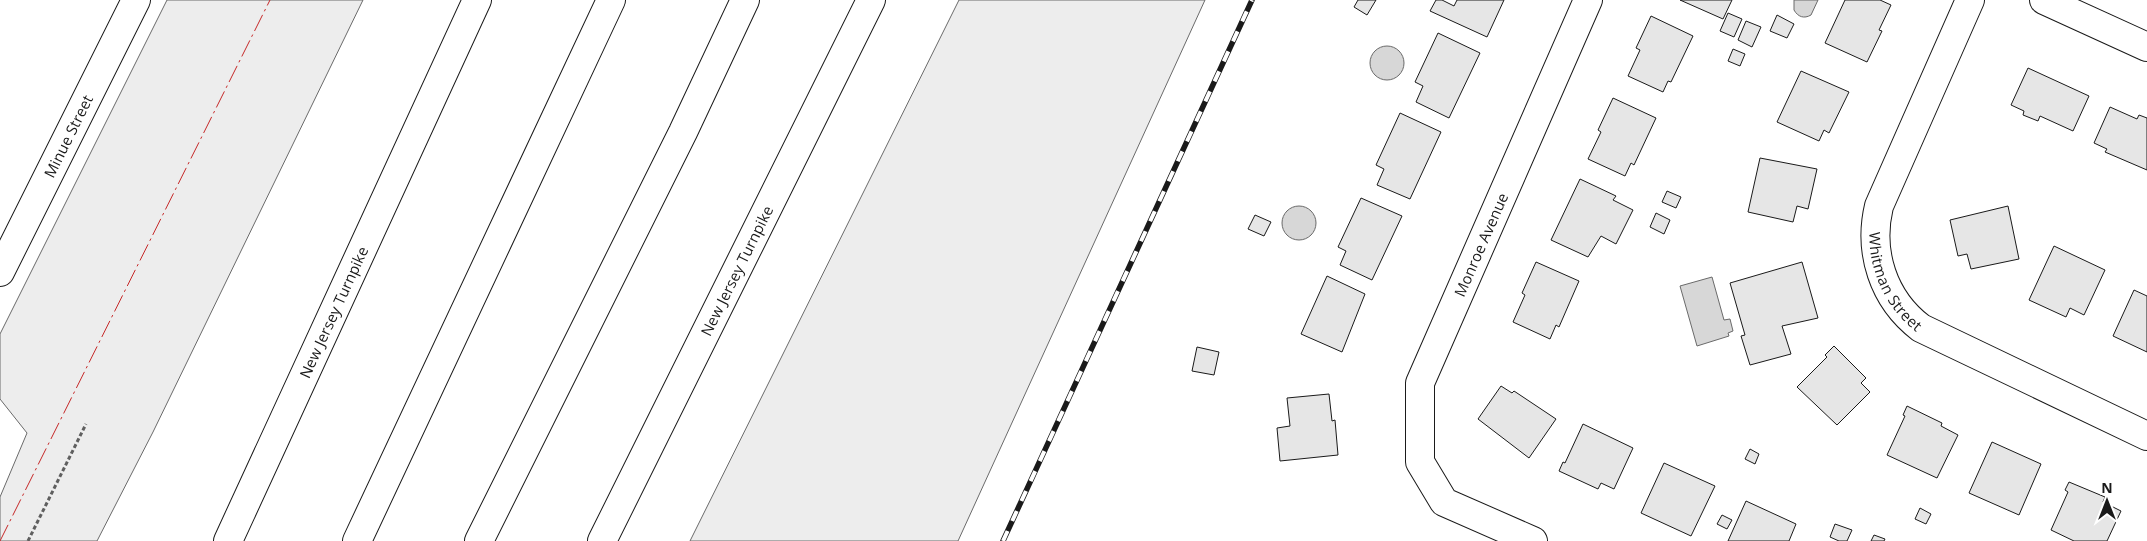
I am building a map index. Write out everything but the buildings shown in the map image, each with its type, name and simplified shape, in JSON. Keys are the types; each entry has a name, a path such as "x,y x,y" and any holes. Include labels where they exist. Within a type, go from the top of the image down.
{"main road":[{"name":"Minue Street","path":"0,272 136,0"},
{"name":"New Jersey Turnpike","path":"228,541 477,0"},
{"path":"357,541 610,0"},
{"path":"479,541 683,132 745,0"},
{"name":"New Jersey Turnpike","path":"602,541 871,0"},
{"name":"Monroe Avenue","path":"1533,541 1444,502 1420,462 1420,383 1588,0"},
{"name":"Whitman Street","path":"1970,0 1879,206 1875,221 1874,238 1884,283 1907,317 1921,328 2147,436"},
{"path":"2044,0 2147,47"}],"path":[{"path":"28,541 86,424"}],"shaded area":[{"path":"167,0 363,0 153,432 97,541 0,541 0,497 27,433 0,399 0,334"},
{"path":"959,0 1205,0 958,541 690,541"},
{"path":"1794,0 1818,0 1811,15 1804,17 1799,16 1794,10"},
{"path":"1387,46 1394,47 1399,51 1403,56 1403,70 1399,75 1394,79 1387,80 1380,79 1375,75 1371,70 1370,63 1371,56 1375,51 1380,47"},
{"path":"1299,206 1306,207 1311,211 1315,216 1315,230 1311,235 1306,239 1299,240 1292,239 1287,235 1283,230 1282,223 1283,216 1287,211 1292,207"},
{"path":"1712,277 1724,320 1730,319 1733,331 1728,333 1729,336 1697,346 1680,286"}],"railway":[{"path":"1003,541 1252,0"}],"power":[{"path":"0,541 270,0"}]}
